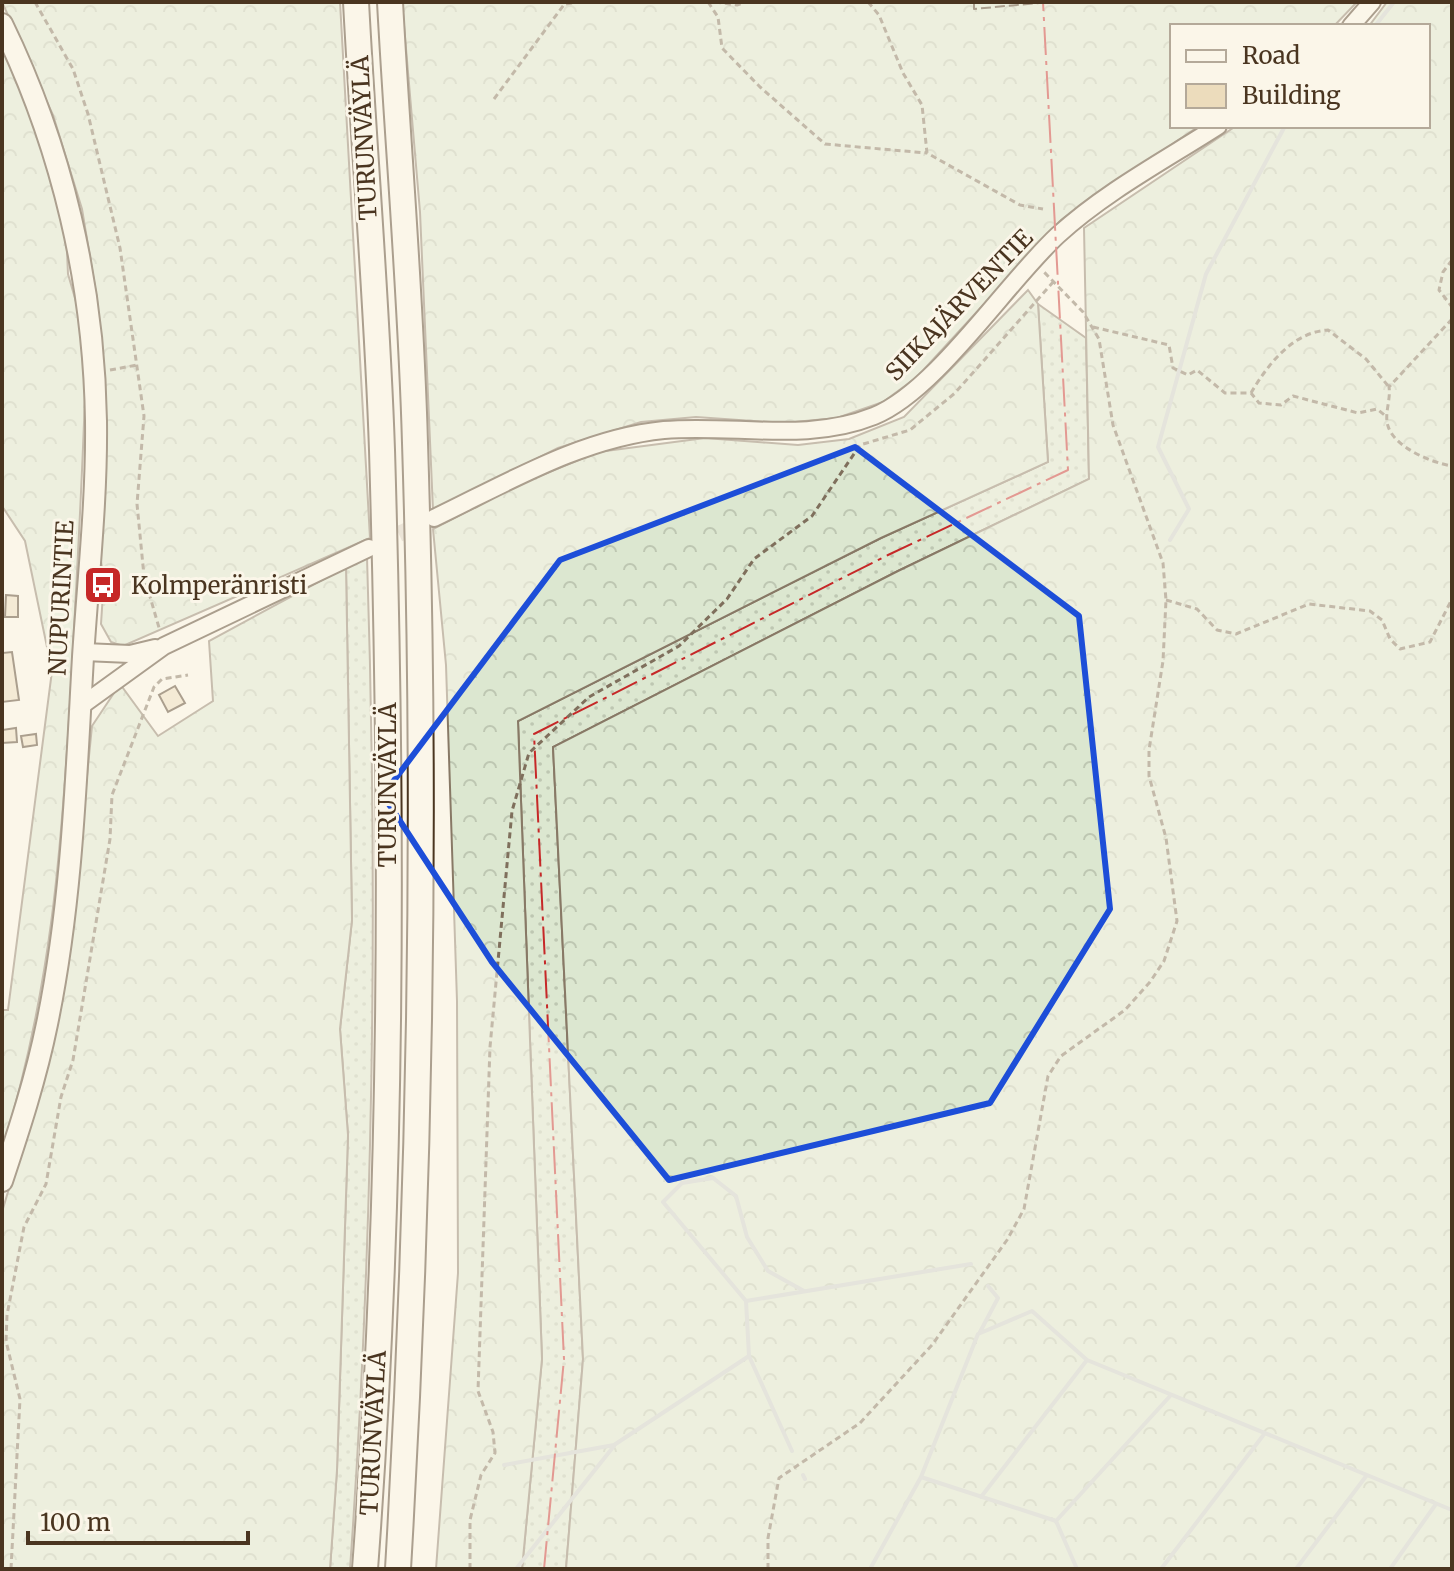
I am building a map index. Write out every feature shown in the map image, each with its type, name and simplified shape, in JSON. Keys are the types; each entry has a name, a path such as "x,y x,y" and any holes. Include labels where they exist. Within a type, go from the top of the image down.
{"highway":[{"name":"TURUNVÄYLÄ","path":"356,2 382,448 388,801 383,1233 365,1569"},
{"name":"TURUNVÄYLÄ","path":"390,2 415,440 421,796 415,1230 398,1569"}],"main road":[{"name":"NUPURINTIE","path":"2,24 51,140 84,282 96,421 70,878 58,958 29,1097 2,1181"}],"street":[{"path":"1353,24 1372,2"},
{"name":"SIIKAJÄRVENTIE","path":"434,518 551,462 625,436 695,429 829,428 876,416 922,384 1033,262 1072,224 1215,128"},
{"path":"81,706 164,646 369,548"},
{"path":"84,652 130,654 164,646"}],"path":[{"path":"35,2 73,69 88,114 120,248 144,416 137,504 144,576 164,646"},
{"path":"494,99 566,3 577,2"},
{"path":"708,2 718,17 722,48 760,87 825,144 908,154 927,153 1020,205 1043,209"},
{"path":"715,2 737,5 746,2"},
{"path":"868,2 879,15 903,73 922,105 927,153"},
{"path":"1452,260 1443,272 1439,290 1452,307"},
{"path":"768,1569 768,1538 779,1478 860,1423 932,1345 1007,1240 1024,1209 1048,1076 1061,1056 1079,1040 1125,1010 1157,972 1172,942 1177,902 1166,838 1149,776 1149,750 1163,661 1166,600 1160,548 1113,425 1103,354 1093,327 1054,281 1033,262"},
{"path":"470,1569 470,1520 481,1475 495,1453 493,1432 478,1391 490,1047 512,811 529,753 589,697 679,646 727,599 754,559 812,516 860,445 910,430 955,393 1054,281"},
{"path":"1389,387 1452,319"},
{"path":"1093,327 1169,345 1173,368 1188,375 1197,370 1225,393 1251,393"},
{"path":"1251,393 1285,348 1312,331 1328,330 1366,359 1389,387 1388,428 1401,445 1452,466"},
{"path":"92,373 137,365"},
{"path":"1251,393 1259,403 1281,405 1293,396 1358,413 1377,409 1387,417"},
{"path":"1166,600 1197,609 1217,630 1236,634 1309,604 1370,611 1382,620 1390,639 1400,649 1430,642 1452,599"},
{"path":"11,1569 20,1399 6,1341 18,1253 24,1227 46,1184 61,1097 73,1060 110,839 112,795 154,687 162,679 188,675"}],"highlighted area":[{"path":"855,447 1079,616 1110,909 990,1103 669,1180 492,962 383,795 560,560"}],"green space":[{"path":"2,2 340,2 370,538 123,646 111,642 101,624 104,578 97,540 101,361 97,299 82,209 53,115"},
{"path":"402,2 1357,2 1336,24 1170,24 1170,128 1196,128 1061,220 917,377 883,402 837,418 783,423 696,417 641,422 558,448 433,510 420,212"},
{"path":"1387,2 1452,2 1452,1569 566,1569 583,1359 553,747 898,571 1089,479 1084,228 1233,128 1430,128 1430,24 1370,24"},
{"path":"2,46 16,72 44,151 66,230 68,274 81,319 85,394 71,685 52,920 32,1034 2,1150 2,1010 8,1010 52,671 25,541 2,506"},
{"path":"1028,290 1038,304 1048,462 881,538 518,721 542,1359 522,1569 436,1569 458,1273 457,1001 446,665 433,529 520,484 598,452 705,438 798,445 849,439 904,417"},
{"path":"1038,304 1086,338 1089,479 898,571 553,747 583,1359 566,1569 522,1569 542,1359 518,721 881,538 1048,462"},
{"path":"367,557 373,937 369,1190 350,1569 330,1569 337,1470 348,1135 340,1029 352,920 346,567"},
{"path":"346,567 352,920 340,1029 348,1135 337,1470 330,1569 2,1569 2,1212 43,1074 78,867 92,726 120,684 158,736 213,701 209,641"}],"building":[{"path":"6,595 18,596 18,617 5,617"},
{"path":"2,643 3,653 12,652 19,700 2,702"},
{"path":"175,686 185,703 168,712 159,695"},
{"path":"16,728 17,742 2,743 2,730"},
{"path":"36,734 37,745 23,747 21,736"}],"waterway":[{"path":"1377,24 1394,2"},
{"path":"1170,540 1189,509 1158,447 1206,274 1284,128"},
{"path":"804,1291 768,1271 747,1237 736,1196 713,1178 682,1183 663,1202 746,1301 971,1264"},
{"path":"980,1332 998,1298 988,1286"},
{"path":"746,1301 749,1356 792,1451"},
{"path":"1077,1569 1056,1521 921,1477 978,1334 1032,1311 1087,1360 1452,1510"},
{"path":"504,1465 614,1445 749,1356"},
{"path":"981,1497 1087,1360"},
{"path":"1056,1521 1171,1395"},
{"path":"1161,1569 1265,1433"},
{"path":"516,1569 614,1446"},
{"path":"803,1475 805,1479"},
{"path":"1296,1569 1367,1475"},
{"path":"870,1569 921,1477"},
{"path":"1390,1569 1436,1504"}],"tunnel":[{"path":"377,544 425,522"}],"fence":[{"path":"974,2 974,9 1049,2"}],"power":[{"path":"544,1569 564,1359 534,734 888,555 1068,470 1043,2"}],"place":[{"name":"Kolmperänristi","path":"103,585"}]}
